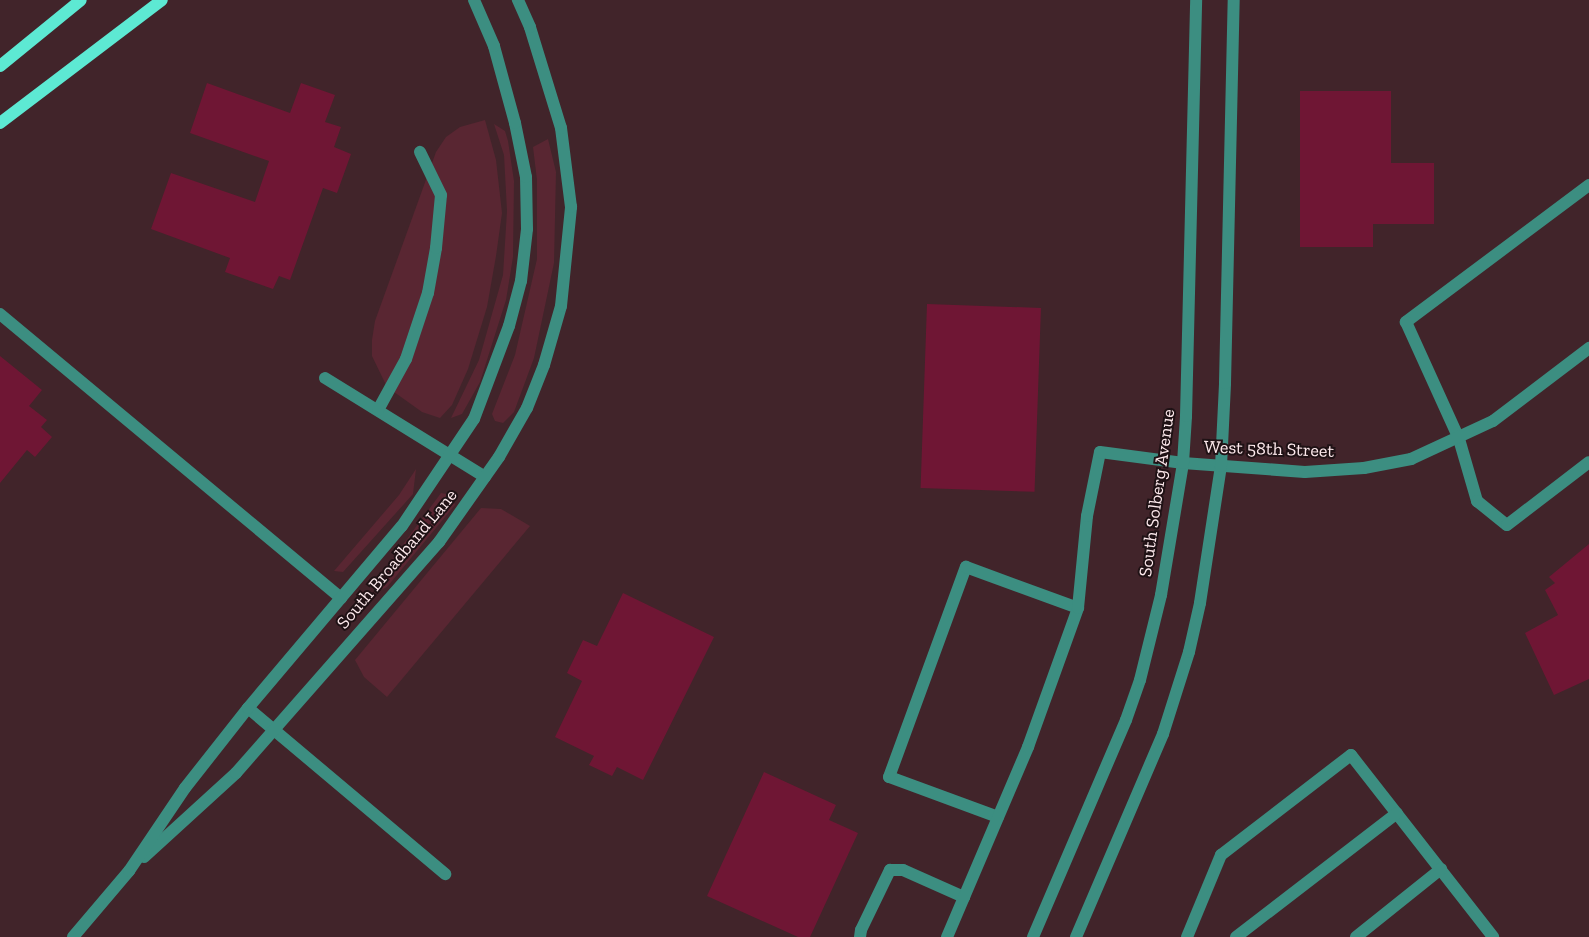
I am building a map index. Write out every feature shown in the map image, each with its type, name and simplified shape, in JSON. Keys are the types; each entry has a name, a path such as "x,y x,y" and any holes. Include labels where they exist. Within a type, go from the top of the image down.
{"main road":[{"path":"0,66 81,0"},
{"path":"0,122 162,0"}],"street":[{"name":"South Broadband Lane","path":"73,937 129,870 185,788 248,708 402,526 452,455 474,419 495,369 521,281 527,229 526,177 515,123 494,46 474,0"},
{"name":"South Broadband Lane","path":"129,870 236,773 439,542 485,477 527,408 544,365 561,306 571,207 561,128 530,27 518,0"},
{"name":"South Solberg Avenue","path":"1033,937 1102,783 1140,680 1161,595 1182,463 1186,416 1196,0"},
{"path":"1076,937 1138,798 1178,692 1200,603 1221,466 1234,0"},
{"path":"378,410 406,359 428,293 436,248 441,195 420,152"},
{"path":"1589,185 1406,322 1459,439 1477,501 1507,525 1589,462"},
{"path":"0,314 341,598"},
{"name":"West 58th Street","path":"1078,608 1087,516 1100,452 1182,463 1305,472 1364,468 1410,459 1459,439 1493,421 1589,348"},
{"path":"324,378 485,477"},
{"path":"947,937 1028,747 1078,608 966,567 889,778 998,817"},
{"path":"248,708 445,874"},
{"path":"1187,937 1221,855 1351,755 1441,870 1486,935"},
{"path":"1236,937 1397,813"},
{"path":"860,937 865,920 890,870 903,870 964,897"},
{"path":"1356,937 1441,870"}],"shaded area":[{"path":"485,120 496,160 502,213 496,256 487,307 468,369 452,405 440,418 422,412 387,387 372,356 372,340 375,321 436,152 446,137 460,127"},
{"path":"494,124 505,131 514,181 513,257 506,300 480,382 462,414 451,418 479,360 503,275 507,211 504,155"},
{"path":"548,139 556,172 554,263 534,358 514,412 503,423 495,421 492,414 515,355 537,259 537,180 533,147"},
{"path":"416,469 413,494 343,572 334,571 399,495"},
{"path":"441,493 452,495 455,505 387,587 381,590 376,587 376,581"},
{"path":"481,508 501,509 530,526 387,697 364,677 355,660"}],"building":[{"path":"207,83 290,113 301,83 335,95 325,122 341,127 334,147 351,154 337,193 323,188 290,280 279,276 273,289 225,272 230,258 151,229 171,173 255,202 269,161 190,133"},
{"path":"1300,91 1391,91 1391,163 1434,163 1434,224 1373,224 1373,247 1300,247"},
{"path":"927,304 1041,308 1035,492 921,488"},
{"path":"0,356 42,390 29,406 47,420 41,427 52,437 35,457 27,450 0,483"},
{"path":"1589,544 1589,679 1554,695 1525,633 1558,615 1545,590 1555,583 1549,577"},
{"path":"623,593 714,637 643,780 617,767 612,776 589,765 594,756 555,737 582,681 567,673 583,640 597,646"},
{"path":"764,772 836,805 829,820 858,833 810,937 798,937 707,896"}]}
